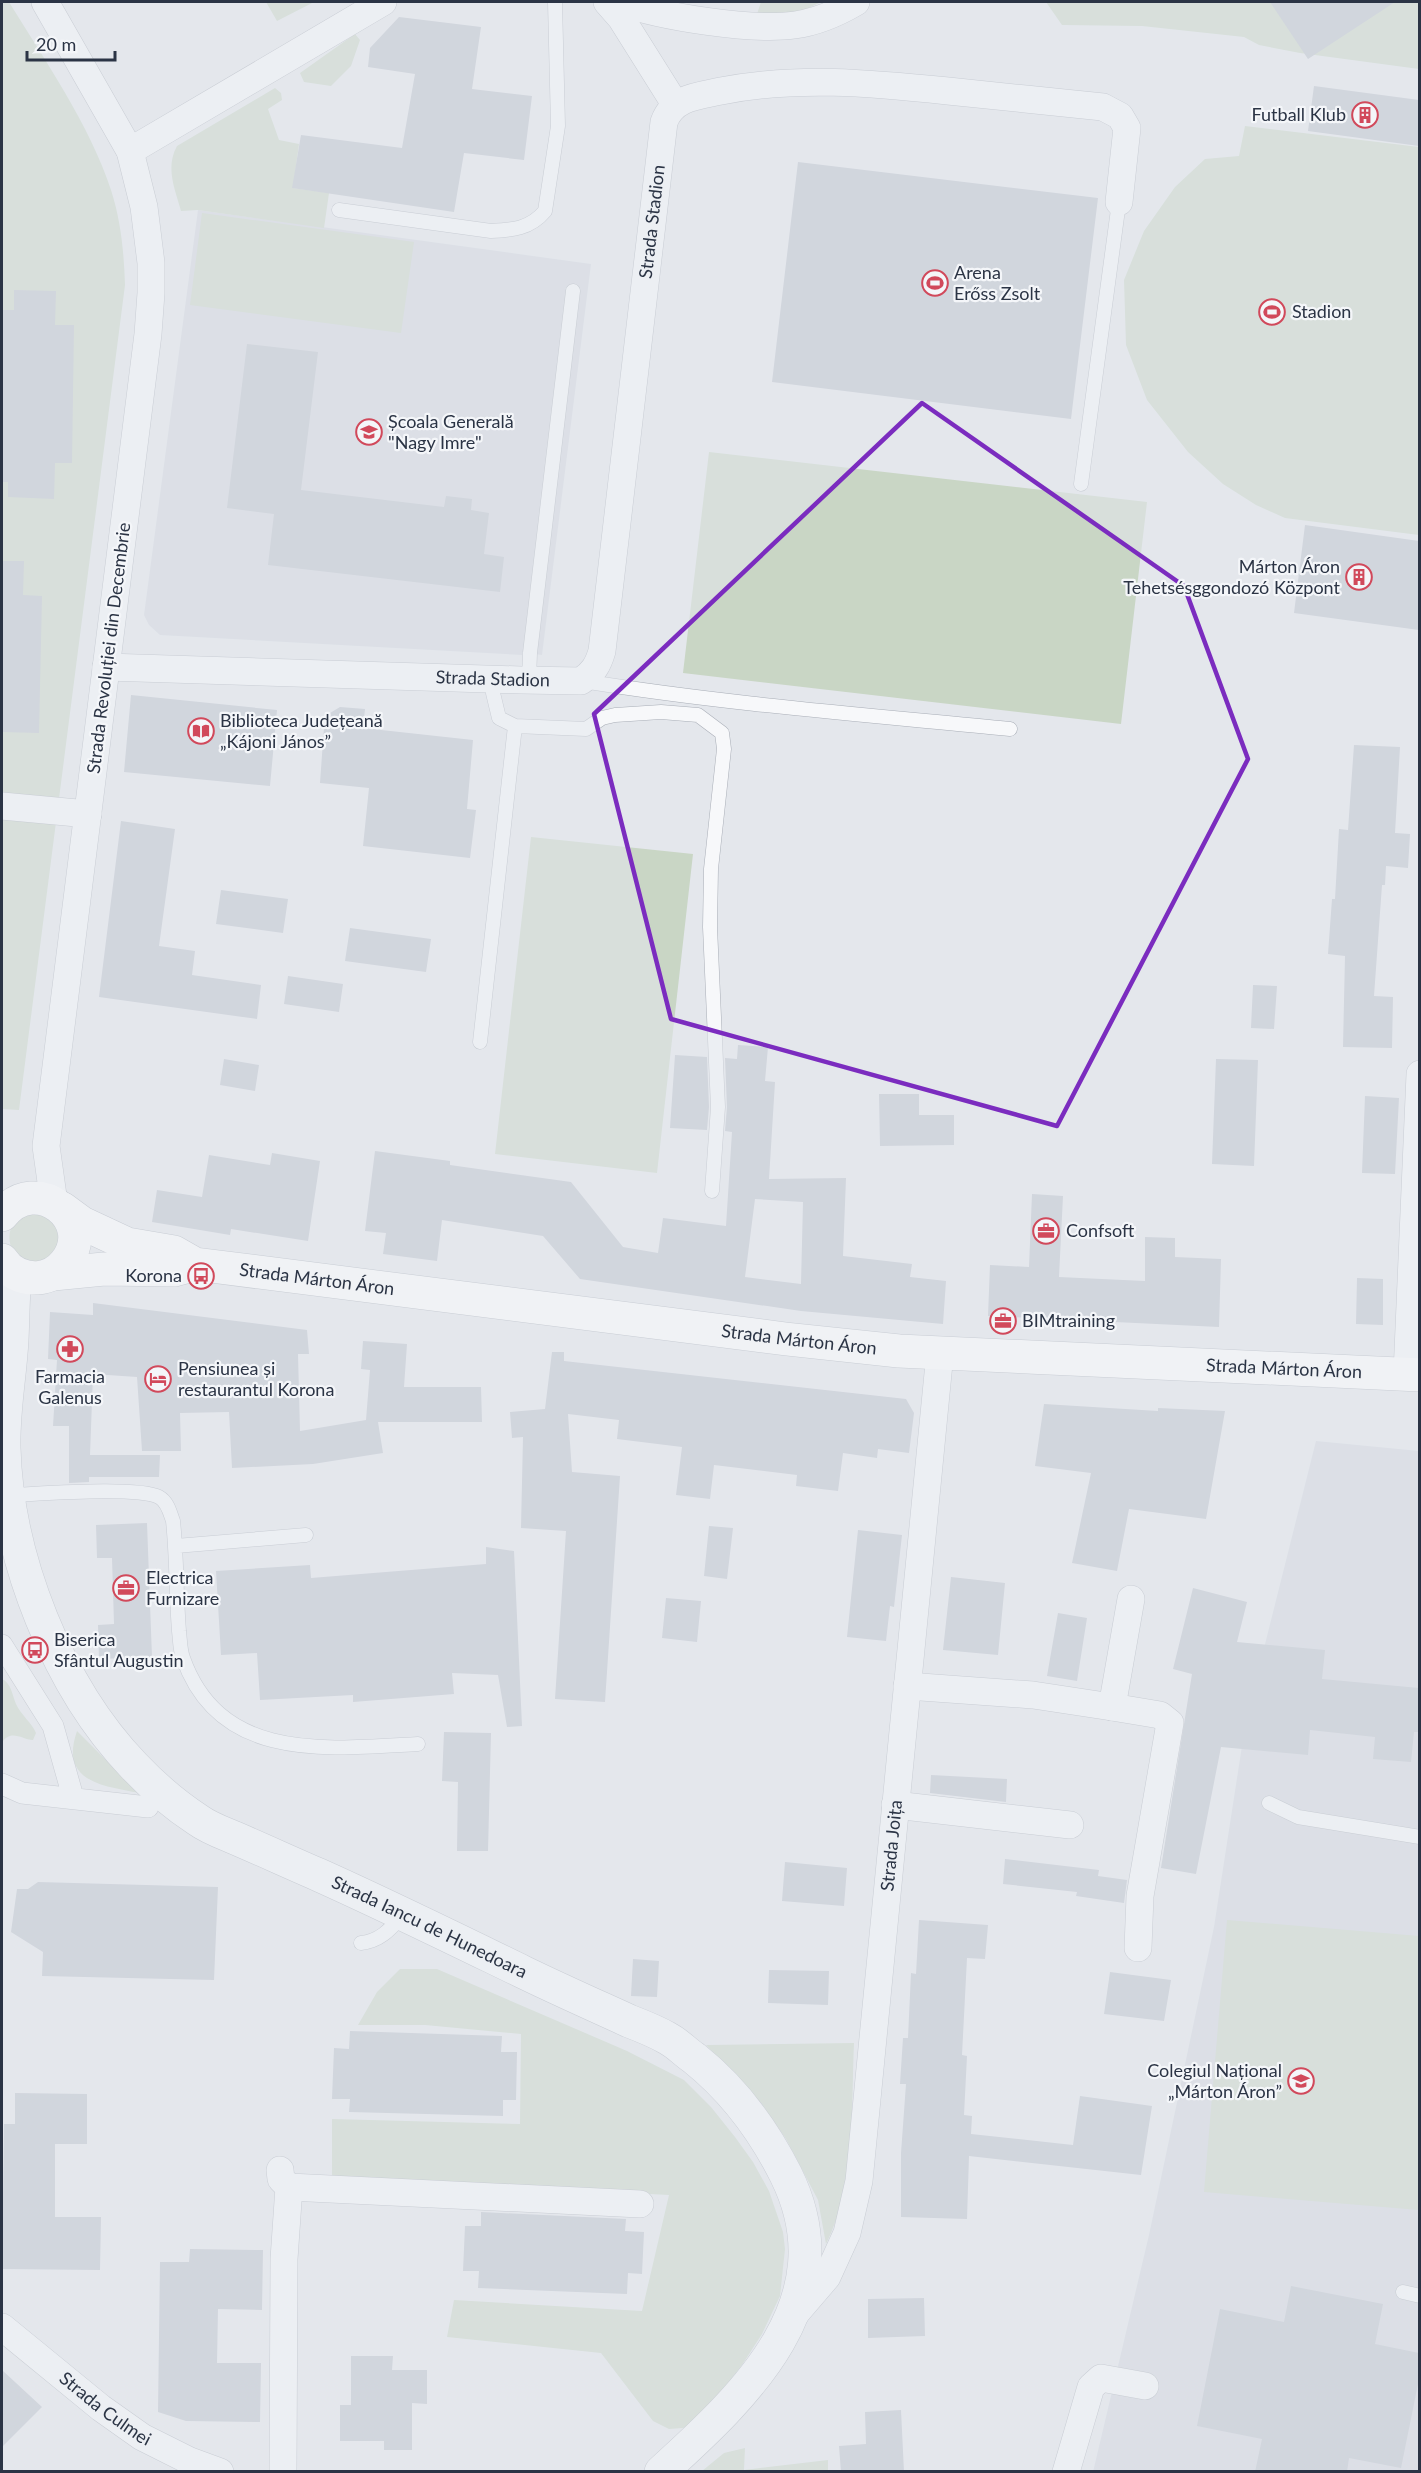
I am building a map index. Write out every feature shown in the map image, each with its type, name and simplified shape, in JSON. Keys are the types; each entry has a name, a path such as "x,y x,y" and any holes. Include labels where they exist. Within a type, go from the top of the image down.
{"main road":[{"name":"Strada Márton Áron","path":"24,1209 82,1223 127,1244 174,1252 195,1264 786,1339 940,1353 1413,1374"},
{"path":"24,1209 73,1226 73,1248 69,1258 28,1271"},
{"name":"Strada Márton Áron","path":"28,1271 174,1270 195,1264"}],"street":[{"name":"Strada Revoluției din Decembrie","path":"24,1209 46,1146 151,293 146,224 130,151 45,2"},
{"path":"130,151 383,2"},
{"path":"607,2 621,18 675,105 686,98 760,85 796,81 831,81 1103,107 1119,116 1127,128 1119,202"},
{"path":"620,2 702,20 764,26 796,25 845,9 856,2"},
{"name":"Strada Stadion","path":"106,667 581,681 596,668 602,651 664,122 668,112 675,105"},
{"path":"2,806 88,814"},
{"name":"Strada Márton Áron","path":"1413,1374 1419,1074"},
{"name":"Strada Iancu de Hunedoara","path":"28,1271 11,1307 12,1343 4,1419 4,1453 9,1495 8,1529 52,1641 83,1704 110,1739 135,1768 201,1823 404,1913 527,1974 669,2039 707,2069 744,2106 770,2142 798,2204 804,2250 800,2284 791,2320 775,2351 754,2381 719,2419 661,2472"},
{"name":"Strada Joița","path":"791,2320 827,2277 847,2233 859,2181 940,1353"},
{"path":"1112,1707 1131,1599"},
{"path":"2,1645 53,1726 73,1797"},
{"path":"907,1686 1034,1695 1160,1715 1170,1723 1140,1896 1138,1948"},
{"path":"2,1784 22,1793 148,1807"},
{"path":"896,1805 1070,1825"},
{"path":"283,2472 285,2179 640,2204"},
{"name":"Strada Culmei","path":"2,2327 141,2438 220,2472"},
{"path":"1066,2472 1091,2387 1101,2378 1145,2386"}],"lane":[{"path":"339,210 491,231 515,229 537,220 544,211 558,126 555,2"},
{"path":"1082,484 1119,202"},
{"path":"529,680 530,653 573,291"},
{"path":"494,679 493,693 498,718 515,726 586,729 602,718 615,715 661,712 698,715 722,733 724,749 711,869 710,927 718,1096 712,1191"},
{"path":"581,681 657,693 1010,729"},
{"path":"480,1042 515,726"},
{"path":"9,1495 131,1492 161,1498 168,1505 173,1521 176,1546 177,1610 182,1656 196,1685 219,1715 250,1734 277,1743 322,1748 418,1744"},
{"path":"176,1546 306,1535"},
{"path":"1269,1803 1298,1817 1419,1837"},
{"path":"361,1943 373,1942 386,1934 404,1913"},
{"path":"1403,2292 1419,2296"}],"highlighted area":[{"path":"922,403 1184,586 1248,759 1057,1126 671,1019 594,714"}],"shaded area":[{"name":"Școala Generală \"Nagy Imre\"","path":"198,210 591,264 542,655 522,652 522,655 160,635 149,625 144,615"},
{"name":"Colegiul Național „Márton Áron”","path":"1316,1441 1419,1451 1419,2471 1093,2472 1149,2235 1214,1927 1246,1720"}],"green space":[{"path":"2,2 9,2 51,69 79,117 102,166 120,225 125,285 19,1110 2,1109"},
{"path":"266,2 314,2 277,21"},
{"path":"761,2 821,2 792,16 756,17"},
{"path":"1046,2 1419,2 1419,69 1300,53 1259,45 1244,37 1142,26 1062,25"},
{"path":"355,34 360,40 351,66 331,86 304,82 300,73"},
{"path":"275,88 281,93 282,100 268,109 279,140 299,144 293,188 329,193 324,228 198,210 181,211 171,170 173,154 177,146"},
{"name":"Stadion","path":"1245,126 1419,147 1419,535 1285,518 1256,505 1223,484 1188,452 1147,400 1126,345 1124,280 1144,231 1175,187 1205,159 1239,156"},
{"path":"202,213 414,242 401,333 190,305"},
{"path":"709,452 1147,502 1121,724 683,673"},
{"path":"531,837 693,854 657,1173 495,1154"},
{"path":"31,1212 54,1220 60,1244 43,1263 22,1261 13,1252 11,1246 11,1228 20,1218"},
{"path":"2,1679 9,1686 18,1708 34,1729 36,1733 33,1740 13,1735 2,1742"},
{"path":"77,1731 108,1762 149,1795 104,1785 81,1773 75,1763 73,1749"},
{"path":"1227,1920 1419,1936 1419,2210 1204,2192"},
{"path":"400,1969 437,1969 627,2051 684,2080 711,2107 753,2162 769,2191 783,2232 785,2249 780,2296 762,2334 742,2365 697,2423 683,2428 669,2429 653,2421 601,2353 447,2337 454,2300 642,2311 669,2195 332,2177 332,2119 520,2124 521,2034 425,2025 358,2025 377,1992"},
{"path":"854,2043 852,2120 847,2172 836,2221 826,2244 818,2200 786,2139 762,2104 706,2045"},
{"path":"745,2448 744,2470 828,2460 828,2471 702,2471 724,2453"}],"building":[{"path":"1270,2 1395,2 1308,59"},
{"path":"399,17 481,27 472,89 532,96 524,160 464,153 454,212 292,188 301,135 402,148 415,74 368,67 370,48"},
{"name":"Futball Klub","path":"1314,86 1419,100 1419,146 1308,131"},
{"name":"Arena Erőss Zsolt","path":"798,162 1098,198 1071,419 772,382"},
{"path":"14,290 56,291 55,325 74,325 72,463 55,463 54,499 8,497 8,482 2,482 2,310 14,310"},
{"path":"247,344 318,352 301,490 444,507 446,496 472,499 471,510 489,513 484,554 504,557 500,592 268,565 274,514 227,508"},
{"name":"Márton Áron Tehetsésggondozó Központ","path":"1305,525 1419,541 1419,630 1294,613"},
{"path":"2,561 24,561 23,595 42,596 39,733 2,732"},
{"name":"Biblioteca Județeană „Kájoni János”","path":"131,695 277,710 270,786 124,772"},
{"path":"340,707 365,709 363,728 473,740 467,809 476,810 470,858 363,846 369,788 320,783 324,727 330,713"},
{"path":"1354,745 1400,747 1395,833 1410,834 1408,868 1386,866 1385,885 1382,885 1374,996 1393,997 1392,1048 1343,1047 1345,956 1328,954 1332,899 1335,899 1339,829 1348,830"},
{"path":"121,821 175,829 159,946 195,951 192,975 261,985 257,1019 99,997"},
{"path":"221,890 288,899 283,933 216,924"},
{"path":"350,928 431,939 426,972 345,961"},
{"path":"288,976 343,984 339,1012 284,1004"},
{"path":"1253,985 1277,986 1274,1029 1251,1028"},
{"path":"738,1045 768,1047 765,1081 775,1082 769,1179 846,1178 843,1256 912,1264 910,1277 946,1281 943,1324 801,1311 580,1279 543,1236 442,1220 437,1261 383,1254 386,1233 365,1231 375,1151 450,1161 450,1165 571,1182 623,1247 658,1253 663,1218 726,1226 732,1132 725,1131 727,1107 725,1058 737,1059","holes":["755,1199 803,1202 801,1284 745,1277"]},
{"path":"675,1055 707,1057 709,1107 707,1130 670,1128"},
{"path":"224,1059 259,1065 255,1091 220,1085"},
{"path":"1216,1059 1258,1060 1254,1166 1212,1164"},
{"path":"879,1094 919,1094 919,1115 954,1115 954,1145 880,1146"},
{"path":"1365,1096 1399,1098 1395,1174 1362,1173"},
{"path":"272,1153 320,1161 308,1241 231,1229 230,1235 152,1222 157,1190 202,1197 209,1155 270,1165"},
{"path":"1032,1194 1063,1196 1059,1277 1145,1281 1145,1237 1175,1238 1175,1257 1221,1259 1219,1327 988,1316 990,1265 1029,1267"},
{"path":"1357,1278 1383,1279 1383,1325 1356,1324"},
{"path":"93,1303 307,1330 309,1354 298,1354 300,1431 366,1420 370,1370 361,1369 363,1341 407,1344 404,1387 481,1387 482,1422 378,1422 383,1453 313,1464 232,1468 229,1412 180,1413 181,1451 142,1451 137,1377 93,1374 90,1455 160,1455 159,1477 89,1477 89,1482 69,1483 69,1426 53,1426 57,1360 48,1359 50,1312 93,1315"},
{"path":"552,1352 564,1352 564,1361 906,1399 914,1413 909,1453 878,1449 877,1458 843,1453 838,1491 796,1486 797,1475 714,1465 710,1499 676,1495 682,1447 617,1439 619,1420 568,1414 572,1472 620,1476 605,1702 555,1699 566,1531 521,1528 523,1437 512,1438 510,1412 545,1409"},
{"path":"1044,1404 1158,1411 1158,1408 1225,1411 1206,1519 1129,1509 1117,1571 1072,1563 1091,1473 1035,1466"},
{"path":"147,1523 152,1657 99,1659 98,1625 114,1624 112,1558 97,1558 96,1525"},
{"path":"709,1526 733,1528 727,1579 704,1576"},
{"path":"858,1530 902,1535 894,1607 890,1606 886,1641 847,1637"},
{"path":"486,1547 514,1551 522,1726 507,1727 498,1675 452,1673 454,1694 353,1702 353,1695 260,1700 257,1653 221,1655 216,1571 310,1565 311,1578 486,1564"},
{"path":"951,1577 1005,1583 998,1655 943,1650"},
{"path":"1193,1588 1247,1602 1237,1642 1325,1650 1322,1679 1419,1688 1419,1732 1414,1732 1411,1762 1373,1759 1375,1737 1310,1730 1308,1755 1221,1747 1196,1874 1161,1868 1192,1674 1173,1669"},
{"path":"666,1598 701,1601 697,1642 662,1638"},
{"path":"1058,1613 1087,1618 1077,1681 1047,1676"},
{"path":"444,1732 491,1733 488,1851 457,1851 458,1782 442,1781"},
{"path":"931,1775 1007,1779 1006,1802 930,1793"},
{"path":"1005,1859 1099,1870 1098,1876 1127,1880 1124,1903 1076,1896 1077,1892 1003,1884"},
{"path":"785,1862 847,1868 844,1906 782,1901"},
{"path":"38,1882 218,1887 214,1980 42,1976 43,1952 11,1932 17,1889 28,1889"},
{"path":"919,1920 988,1925 985,1959 967,1958 962,2055 967,2056 964,2115 972,2116 971,2134 1073,2145 1080,2096 1152,2106 1141,2175 969,2156 967,2219 901,2217 901,2153 906,2084 900,2084 903,2038 908,2038 911,1973 916,1974"},
{"path":"633,1959 659,1961 657,1997 631,1996"},
{"path":"769,1970 829,1971 828,2005 768,2003"},
{"path":"1110,1972 1171,1980 1164,2021 1104,2014"},
{"path":"350,2031 502,2036 501,2052 517,2052 516,2100 503,2100 503,2116 349,2112 350,2099 332,2099 334,2048 349,2049"},
{"path":"15,2093 87,2094 87,2144 55,2144 55,2217 101,2217 100,2270 2,2269 4,2124 15,2124"},
{"path":"481,2212 626,2219 625,2231 644,2232 642,2274 628,2273 627,2294 478,2288 479,2271 463,2271 465,2226 481,2226"},
{"path":"190,2249 263,2250 262,2310 218,2309 217,2363 261,2363 260,2422 186,2421 158,2412 160,2262 189,2262"},
{"path":"1291,2286 1383,2304 1375,2344 1419,2353 1419,2379 1401,2468 1349,2458 1347,2472 1255,2472 1262,2439 1197,2426 1220,2309 1284,2322"},
{"path":"924,2298 925,2336 868,2338 868,2299"},
{"path":"351,2356 393,2356 392,2370 427,2370 427,2404 412,2403 412,2450 384,2450 384,2441 340,2441 340,2405 351,2405"},
{"path":"2,2370 42,2407 2,2447"},
{"path":"901,2410 904,2472 841,2472 839,2446 866,2444 865,2412"}],"place":[{"name":"Futball Klub","path":"1365,115"},
{"name":"Arena Erőss Zsolt","path":"935,283"},
{"name":"Stadion","path":"1272,312"},
{"name":"Școala Generală \"Nagy Imre\"","path":"369,432"},
{"name":"Márton Áron Tehetsésggondozó Központ","path":"1359,577"},
{"name":"Biblioteca Județeană „Kájoni János”","path":"201,731"},
{"name":"Confsoft","path":"1046,1231"},
{"name":"Korona","path":"201,1276"},
{"name":"BIMtraining","path":"1003,1321"},
{"name":"Farmacia Galenus","path":"70,1349"},
{"name":"Pensiunea și restaurantul Korona","path":"158,1379"},
{"name":"Electrica Furnizare","path":"126,1588"},
{"name":"Biserica Sfântul Augustin","path":"35,1650"},
{"name":"Colegiul Național „Márton Áron”","path":"1301,2081"}]}
